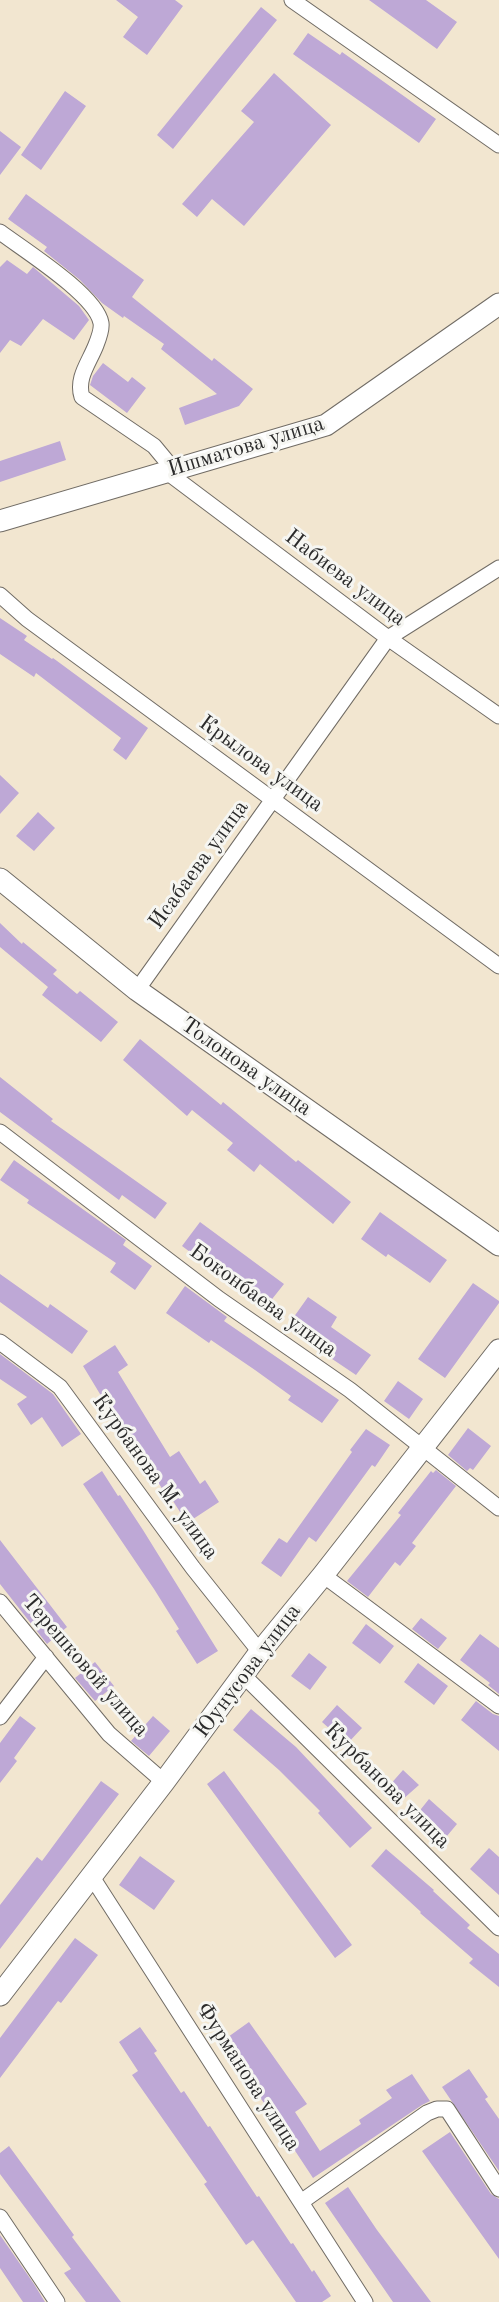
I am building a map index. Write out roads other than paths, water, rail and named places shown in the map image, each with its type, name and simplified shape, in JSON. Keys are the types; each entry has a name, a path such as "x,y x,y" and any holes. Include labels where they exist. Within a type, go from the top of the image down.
{"main road":[{"name":"Ишматова улица","path":"0,521 326,425 499,304"},
{"name":"Толонова улица","path":"0,879 137,990 499,1245"},
{"name":"Юунусова улица","path":"0,1995 92,1877 260,1652 499,1350"}],"street":[{"path":"292,0 499,145"},
{"name":"Набиева улица","path":"0,232 76,289 94,307 101,324 96,345 78,385 82,397 154,446 170,471 388,638 499,716"},
{"name":"Исабаева улица","path":"137,990 388,638 499,568"},
{"name":"Крылова улица","path":"0,595 27,619 499,966"},
{"name":"Боконбаева улица","path":"0,1132 219,1299 350,1390 499,1508"},
{"name":"Курбанова М. улица","path":"0,1342 60,1387 193,1568 260,1652"},
{"path":"323,1575 499,1706"},
{"name":"Терешковой улица","path":"0,1602 109,1734 164,1782"},
{"path":"0,1716 46,1657"},
{"name":"Курбанова улица","path":"243,1675 499,1928"},
{"name":"Фурманова улица","path":"92,1877 365,2302"},
{"path":"301,2202 427,2113 437,2109 447,2109 499,2189"},
{"path":"0,2217 57,2302"}]}
